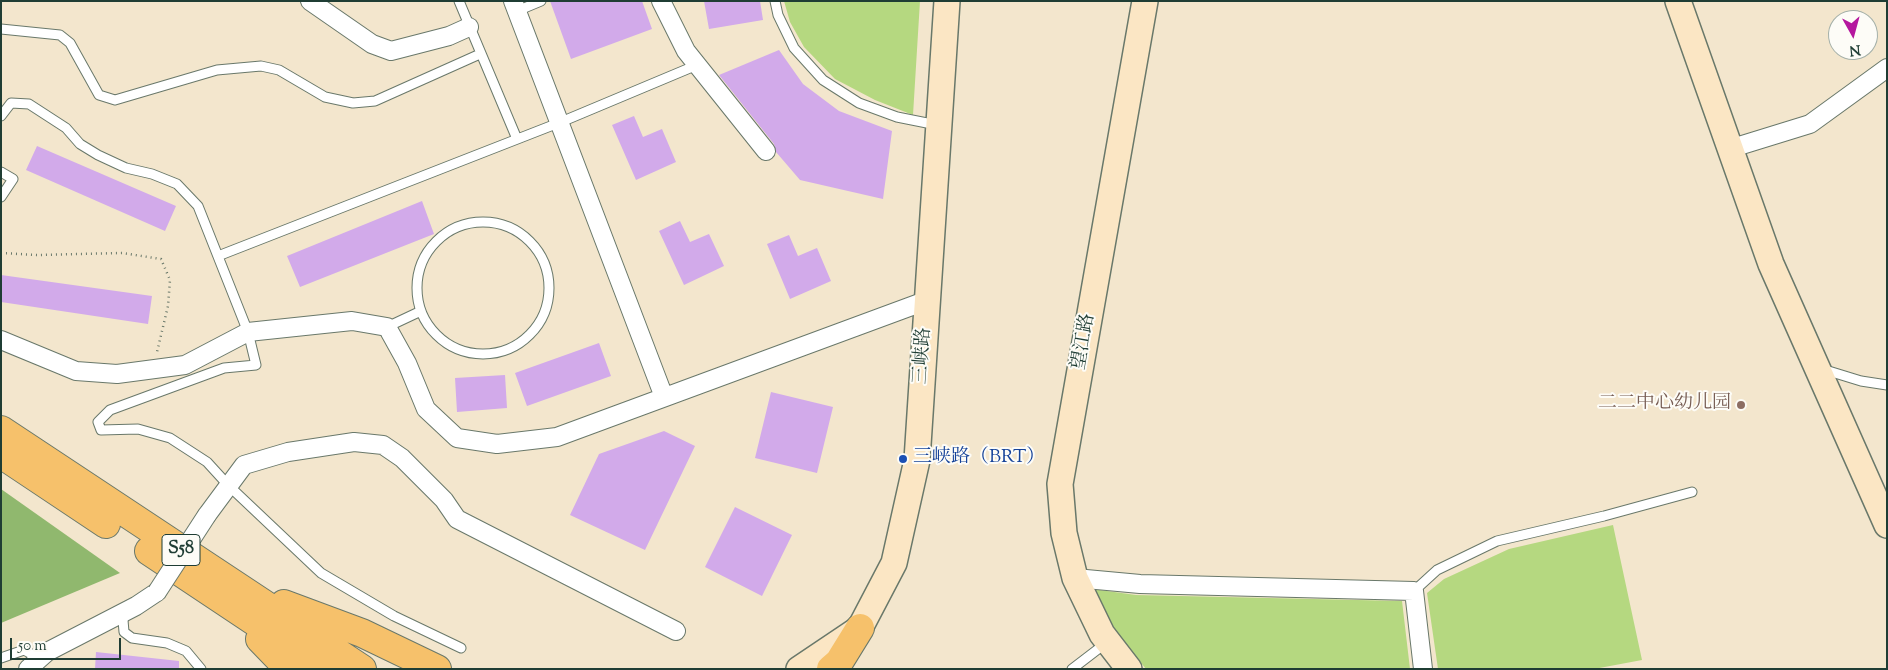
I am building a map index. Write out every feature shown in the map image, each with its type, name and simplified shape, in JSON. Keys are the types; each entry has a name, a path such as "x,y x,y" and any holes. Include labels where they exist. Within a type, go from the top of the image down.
{"highway":[{"name":"S58","path":"1,430 131,518 231,593 326,669"},
{"name":"S58","path":"1,454 231,593 362,669"},
{"path":"231,593 290,669"},
{"path":"231,593 362,633 437,669"},
{"path":"831,669 839,662 860,628"}],"main road":[{"name":"三峡路","path":"799,669 860,628 894,563 917,460 947,1"},
{"name":"望江路","path":"1129,669 1108,642 1075,578 1064,533 1060,484 1145,1"},
{"path":"1678,1 1771,264 1887,525"}],"street":[{"path":"310,1 372,44 391,51 449,36 469,27"},
{"path":"661,1 686,50 766,151"},
{"path":"515,6 561,122 664,397"},
{"path":"1729,149 1810,124 1887,68"},
{"path":"1,340 76,371 117,374 185,366 248,332 352,321 387,327 407,363 426,409 457,438 497,444 557,437 928,300"},
{"path":"35,665 47,652 126,611 157,592 207,515 244,465 288,452 354,442 383,445 402,458 444,500 457,519 676,632"},
{"path":"1075,578 1140,584 1414,590 1423,669"}],"lane":[{"path":"459,1 517,140"},
{"path":"515,6 541,1"},
{"path":"776,1 778,15 794,48 823,80 859,103 898,118 940,126"},
{"path":"1,29 60,34 70,44 99,95 114,100 217,70 261,66 279,70 325,97 352,103 375,101 480,54"},
{"path":"218,256 517,140 698,66"},
{"path":"1,116 11,103 29,104 58,122 80,144 98,155 126,168 152,174 176,184 198,206 248,332 256,365 224,368 110,410 98,422 101,430 138,429 170,438 207,462 228,486 322,573 394,616 461,648"},
{"path":"1,172 13,179 1,197"},
{"path":"482,222 509,228 522,234 537,248 546,267 550,289 546,312 534,332 516,346 494,354 472,354 450,346 432,331 421,312 417,291 419,270 428,251 442,236 461,226 482,222"},
{"path":"387,327 421,312"},
{"path":"1817,367 1861,381 1887,385"},
{"path":"1414,590 1437,570 1497,541 1604,516 1692,492"},
{"path":"126,611 123,620 124,632 132,638 167,643 186,651 201,669"},
{"path":"1072,669 1108,642"},
{"path":"1,658 24,650 35,665"}],"path":[{"path":"1,253 46,255 122,253 160,259 170,280 168,306 162,338 151,370"}],"green space":[{"path":"784,1 920,1 913,115 875,100 835,79 804,47 790,22"},
{"path":"1,489 120,573 1,623"},
{"path":"1613,525 1642,660 1594,669 1438,669 1427,593 1444,579 1509,549"},
{"path":"1085,588 1136,595 1402,601 1410,669 1146,669 1085,594"}],"building":[{"path":"550,1 642,1 652,29 571,59"},
{"path":"704,1 760,1 763,20 709,29"},
{"path":"779,50 803,84 839,111 892,131 883,199 800,180 776,152 774,144 719,75"},
{"path":"634,116 643,137 662,129 676,162 636,180 612,125"},
{"path":"37,146 176,206 165,231 26,170"},
{"path":"422,201 434,234 300,287 287,256"},
{"path":"680,221 690,242 709,234 724,266 684,285 659,231"},
{"path":"789,235 798,256 817,248 831,281 790,299 767,244"},
{"path":"1,275 152,296 148,324 1,302"},
{"path":"599,343 611,376 527,406 515,373"},
{"path":"505,375 507,408 457,412 455,378"},
{"path":"771,392 833,407 817,473 755,458"},
{"path":"664,431 695,446 645,550 570,515 599,454"},
{"path":"735,507 792,535 762,596 705,567"},
{"path":"96,652 179,661 179,669 95,669"}],"place":[{"name":"二二中心幼儿园","path":"1741,405"},
{"name":"三峡路（BRT）","path":"903,459"}]}
